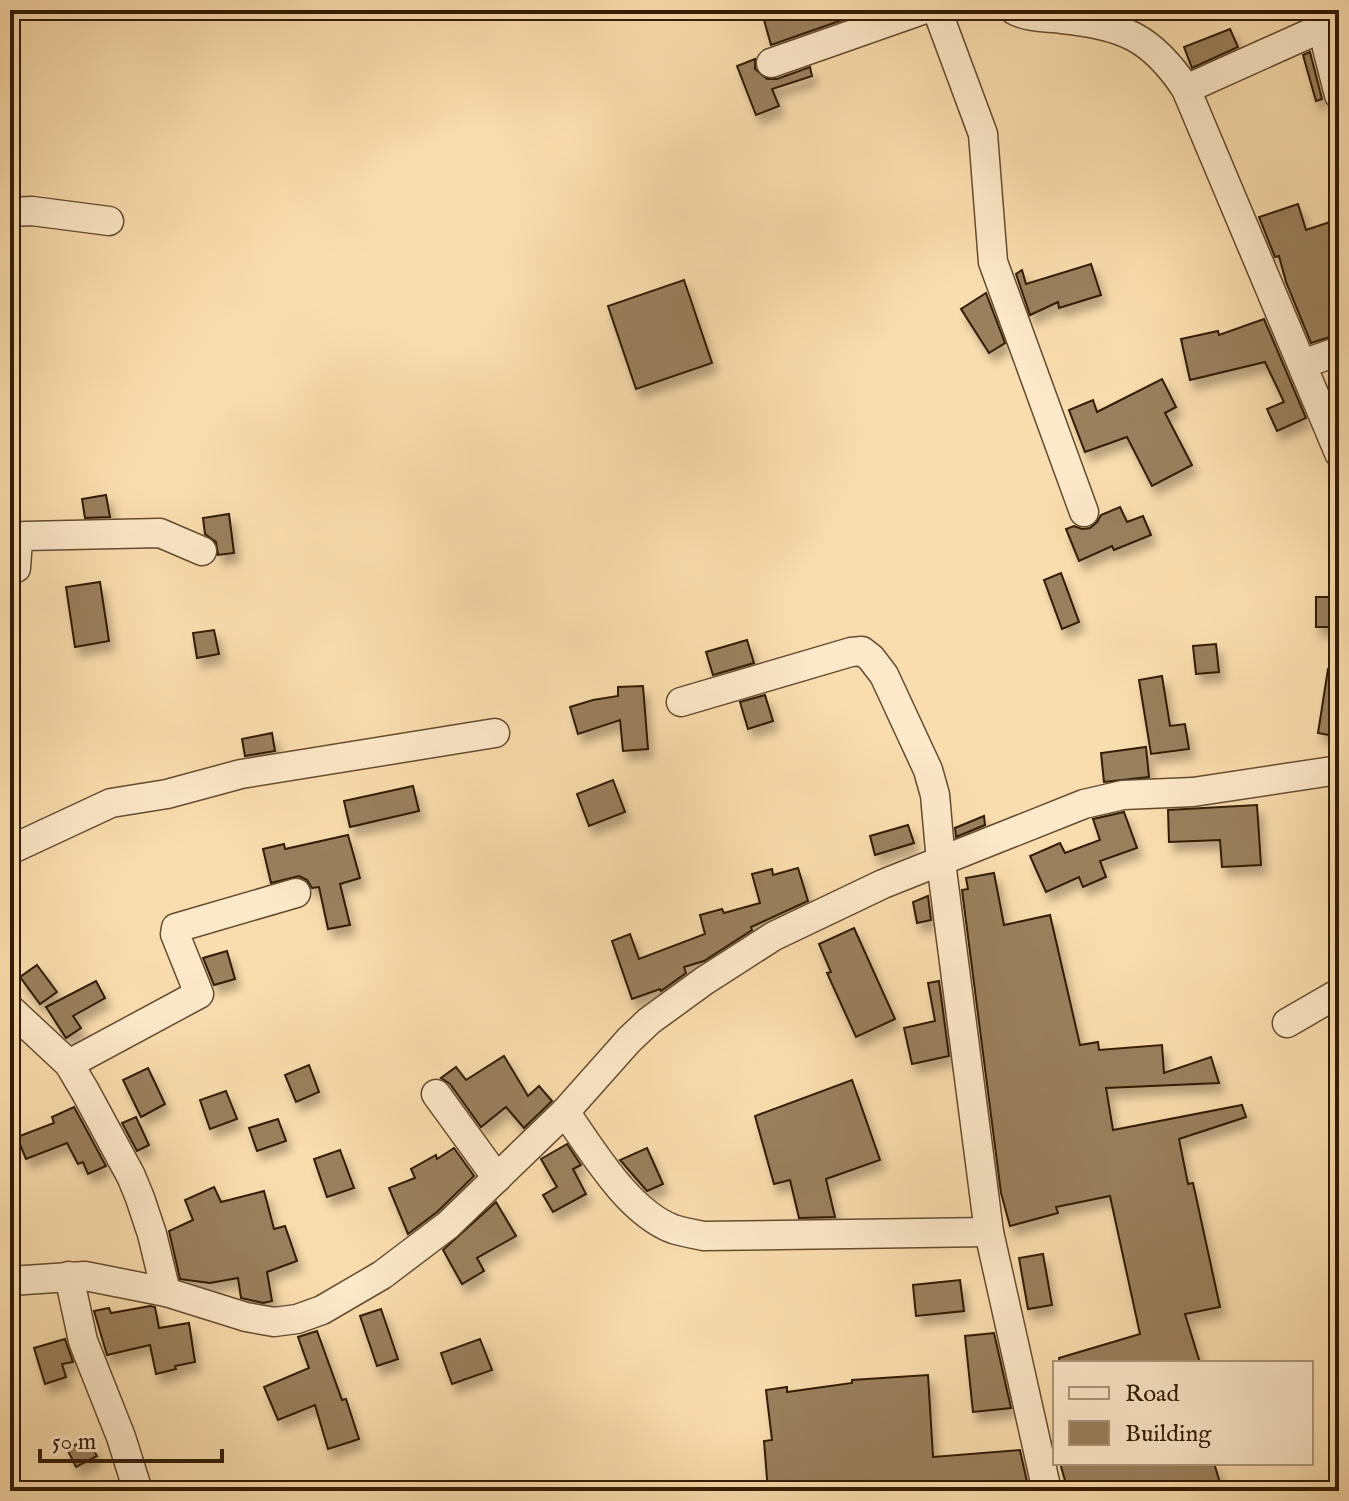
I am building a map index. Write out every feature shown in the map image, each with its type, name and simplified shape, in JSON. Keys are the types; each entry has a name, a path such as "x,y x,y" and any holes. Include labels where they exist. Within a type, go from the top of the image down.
{"street":[{"path":"771,63 922,10"},
{"path":"937,10 983,134 993,262 1084,512"},
{"path":"1014,10 1034,16 1106,24 1128,31 1149,44 1166,61 1186,89 1339,453"},
{"path":"1186,89 1322,19 1339,95"},
{"path":"10,212 32,211 109,221"},
{"path":"1303,364 1339,351"},
{"path":"10,571 16,568 18,539 25,536 160,533 202,551"},
{"path":"681,702 851,652 862,651 884,675 928,770 939,813 941,862 989,1232 1047,1491"},
{"path":"10,850 111,803 167,794 241,774 495,733"},
{"path":"10,1281 85,1276 166,1292 246,1317 274,1322 310,1315 382,1275 448,1225 565,1112 639,1031 704,981 774,936 883,884 1100,800 1123,795 1239,786 1339,770"},
{"path":"69,1064 199,994 175,934 176,928 296,893"},
{"path":"1287,1023 1339,993"},
{"path":"10,1009 69,1064 131,1176 152,1234 166,1292"},
{"path":"436,1094 497,1178"},
{"path":"565,1112 635,1204 674,1229 704,1236 989,1232"},
{"path":"69,1276 83,1341 121,1437 138,1491"}],"building":[{"path":"795,10 871,10 771,45 764,20"},
{"path":"1230,29 1238,47 1192,68 1184,47"},
{"path":"1310,52 1322,99 1316,101 1303,55"},
{"path":"755,59 755,69 767,79 777,79 810,67 812,76 772,89 779,106 756,115 737,66"},
{"path":"1298,204 1306,230 1339,219 1339,334 1311,343 1286,282 1279,256 1275,257 1259,217"},
{"path":"1091,264 1101,295 1059,308 1058,302 1030,315 1016,274 1022,270 1026,284"},
{"path":"684,280 712,363 636,389 608,306"},
{"path":"986,293 1005,343 989,353 961,309"},
{"path":"1264,319 1306,418 1277,431 1267,409 1284,402 1265,362 1190,380 1181,339 1218,331 1219,335"},
{"path":"1162,379 1176,407 1165,413 1192,465 1152,486 1127,437 1085,452 1069,410 1093,400 1097,412"},
{"path":"106,495 110,517 85,518 82,499"},
{"path":"1120,507 1127,522 1143,516 1151,535 1114,550 1112,546 1079,561 1066,529 1074,526 1090,528 1101,515"},
{"path":"229,514 234,553 218,555 216,542 205,534 203,518"},
{"path":"1061,573 1079,622 1062,629 1044,580"},
{"path":"100,582 109,641 75,647 66,587"},
{"path":"1316,597 1339,597 1339,627 1316,627"},
{"path":"214,630 219,654 197,658 193,633"},
{"path":"747,640 754,663 713,675 706,652"},
{"path":"1216,644 1219,672 1196,674 1193,646"},
{"path":"1328,669 1339,670 1339,737 1318,733"},
{"path":"1162,676 1170,726 1185,724 1189,749 1151,754 1139,680"},
{"path":"643,686 648,749 623,751 620,720 578,734 570,707 618,696 618,687"},
{"path":"765,695 773,721 748,729 740,702"},
{"path":"272,733 275,751 245,756 242,739"},
{"path":"1146,747 1149,777 1104,782 1101,753"},
{"path":"613,780 625,812 589,826 577,794"},
{"path":"413,786 419,811 350,827 344,801"},
{"path":"1257,805 1261,865 1222,867 1220,840 1169,842 1168,810"},
{"path":"1124,812 1137,848 1100,861 1106,877 1083,887 1079,877 1046,892 1030,856 1060,843 1065,853 1100,840 1093,819"},
{"path":"984,816 985,825 956,837 955,828"},
{"path":"908,825 914,843 875,855 870,836"},
{"path":"348,835 360,878 340,884 350,925 328,929 319,887 312,888 307,880 299,876 271,883 263,849 284,844 285,849"},
{"path":"798,868 808,901 751,927 752,930 704,961 684,967 686,973 661,991 632,999 612,941 630,934 639,959 705,934 700,915 722,909 724,913 760,903 752,874 772,869 773,875"},
{"path":"994,873 1004,925 1050,915 1080,1045 1098,1042 1099,1050 1162,1045 1164,1073 1211,1057 1219,1083 1106,1088 1113,1130 1242,1105 1246,1117 1179,1139 1188,1184 1193,1183 1220,1307 1185,1314 1199,1361 1060,1361 1059,1358 1140,1334 1110,1196 1056,1207 1058,1213 1010,1226 1001,1193 962,890 968,889 966,878"},
{"path":"928,896 931,920 917,923 913,902"},
{"path":"854,928 895,1019 856,1037 827,973 831,972 819,944"},
{"path":"227,951 235,979 214,985 203,958"},
{"path":"37,965 57,992 40,1004 20,977"},
{"path":"96,981 105,998 73,1016 81,1028 66,1038 46,1007"},
{"path":"939,981 949,1056 912,1064 904,1028 935,1021 928,983"},
{"path":"504,1056 528,1096 539,1086 552,1101 524,1128 506,1107 481,1127 450,1084 441,1078 456,1067 466,1080"},
{"path":"309,1065 319,1092 296,1102 285,1075"},
{"path":"148,1068 165,1104 141,1117 123,1080"},
{"path":"852,1080 880,1160 826,1179 835,1217 799,1218 790,1180 774,1184 755,1116"},
{"path":"226,1091 237,1119 210,1129 200,1100"},
{"path":"74,1107 106,1166 88,1174 83,1162 78,1164 67,1143 26,1159 17,1137 54,1123 52,1117"},
{"path":"136,1117 149,1145 137,1151 122,1123"},
{"path":"278,1119 286,1141 257,1151 249,1128"},
{"path":"567,1144 581,1165 573,1169 586,1194 553,1212 543,1195 557,1187 541,1159"},
{"path":"454,1148 474,1176 437,1212 408,1234 389,1188 415,1178 411,1169 436,1155 437,1159"},
{"path":"647,1148 663,1184 647,1191 620,1160"},
{"path":"340,1150 354,1188 327,1197 314,1159"},
{"path":"214,1187 221,1202 264,1191 274,1229 285,1226 297,1261 267,1272 272,1301 263,1303 241,1298 238,1278 210,1283 180,1279 169,1231 193,1220 185,1200"},
{"path":"496,1202 516,1236 477,1258 484,1271 462,1284 443,1250"},
{"path":"1043,1254 1052,1305 1028,1309 1019,1258"},
{"path":"960,1280 964,1311 916,1316 913,1285"},
{"path":"155,1307 159,1328 189,1323 195,1362 156,1374 150,1345 107,1355 94,1311 109,1308 111,1313"},
{"path":"381,1309 398,1359 377,1366 360,1316"},
{"path":"317,1331 359,1439 328,1449 315,1405 278,1420 264,1387 309,1368 298,1337"},
{"path":"994,1333 1011,1408 973,1412 965,1336"},
{"path":"65,1339 73,1362 62,1364 66,1377 45,1384 34,1348"},
{"path":"480,1339 492,1370 452,1384 441,1353"},
{"path":"928,1375 933,1457 1020,1450 1029,1491 768,1491 764,1441 772,1440 766,1390 787,1387 787,1392 852,1383 852,1380"},
{"path":"87,1439 97,1456 76,1467 67,1449"},
{"path":"1061,1465 1215,1465 1220,1483 1190,1491 1134,1491 1132,1481 1096,1491 1068,1491"}]}
